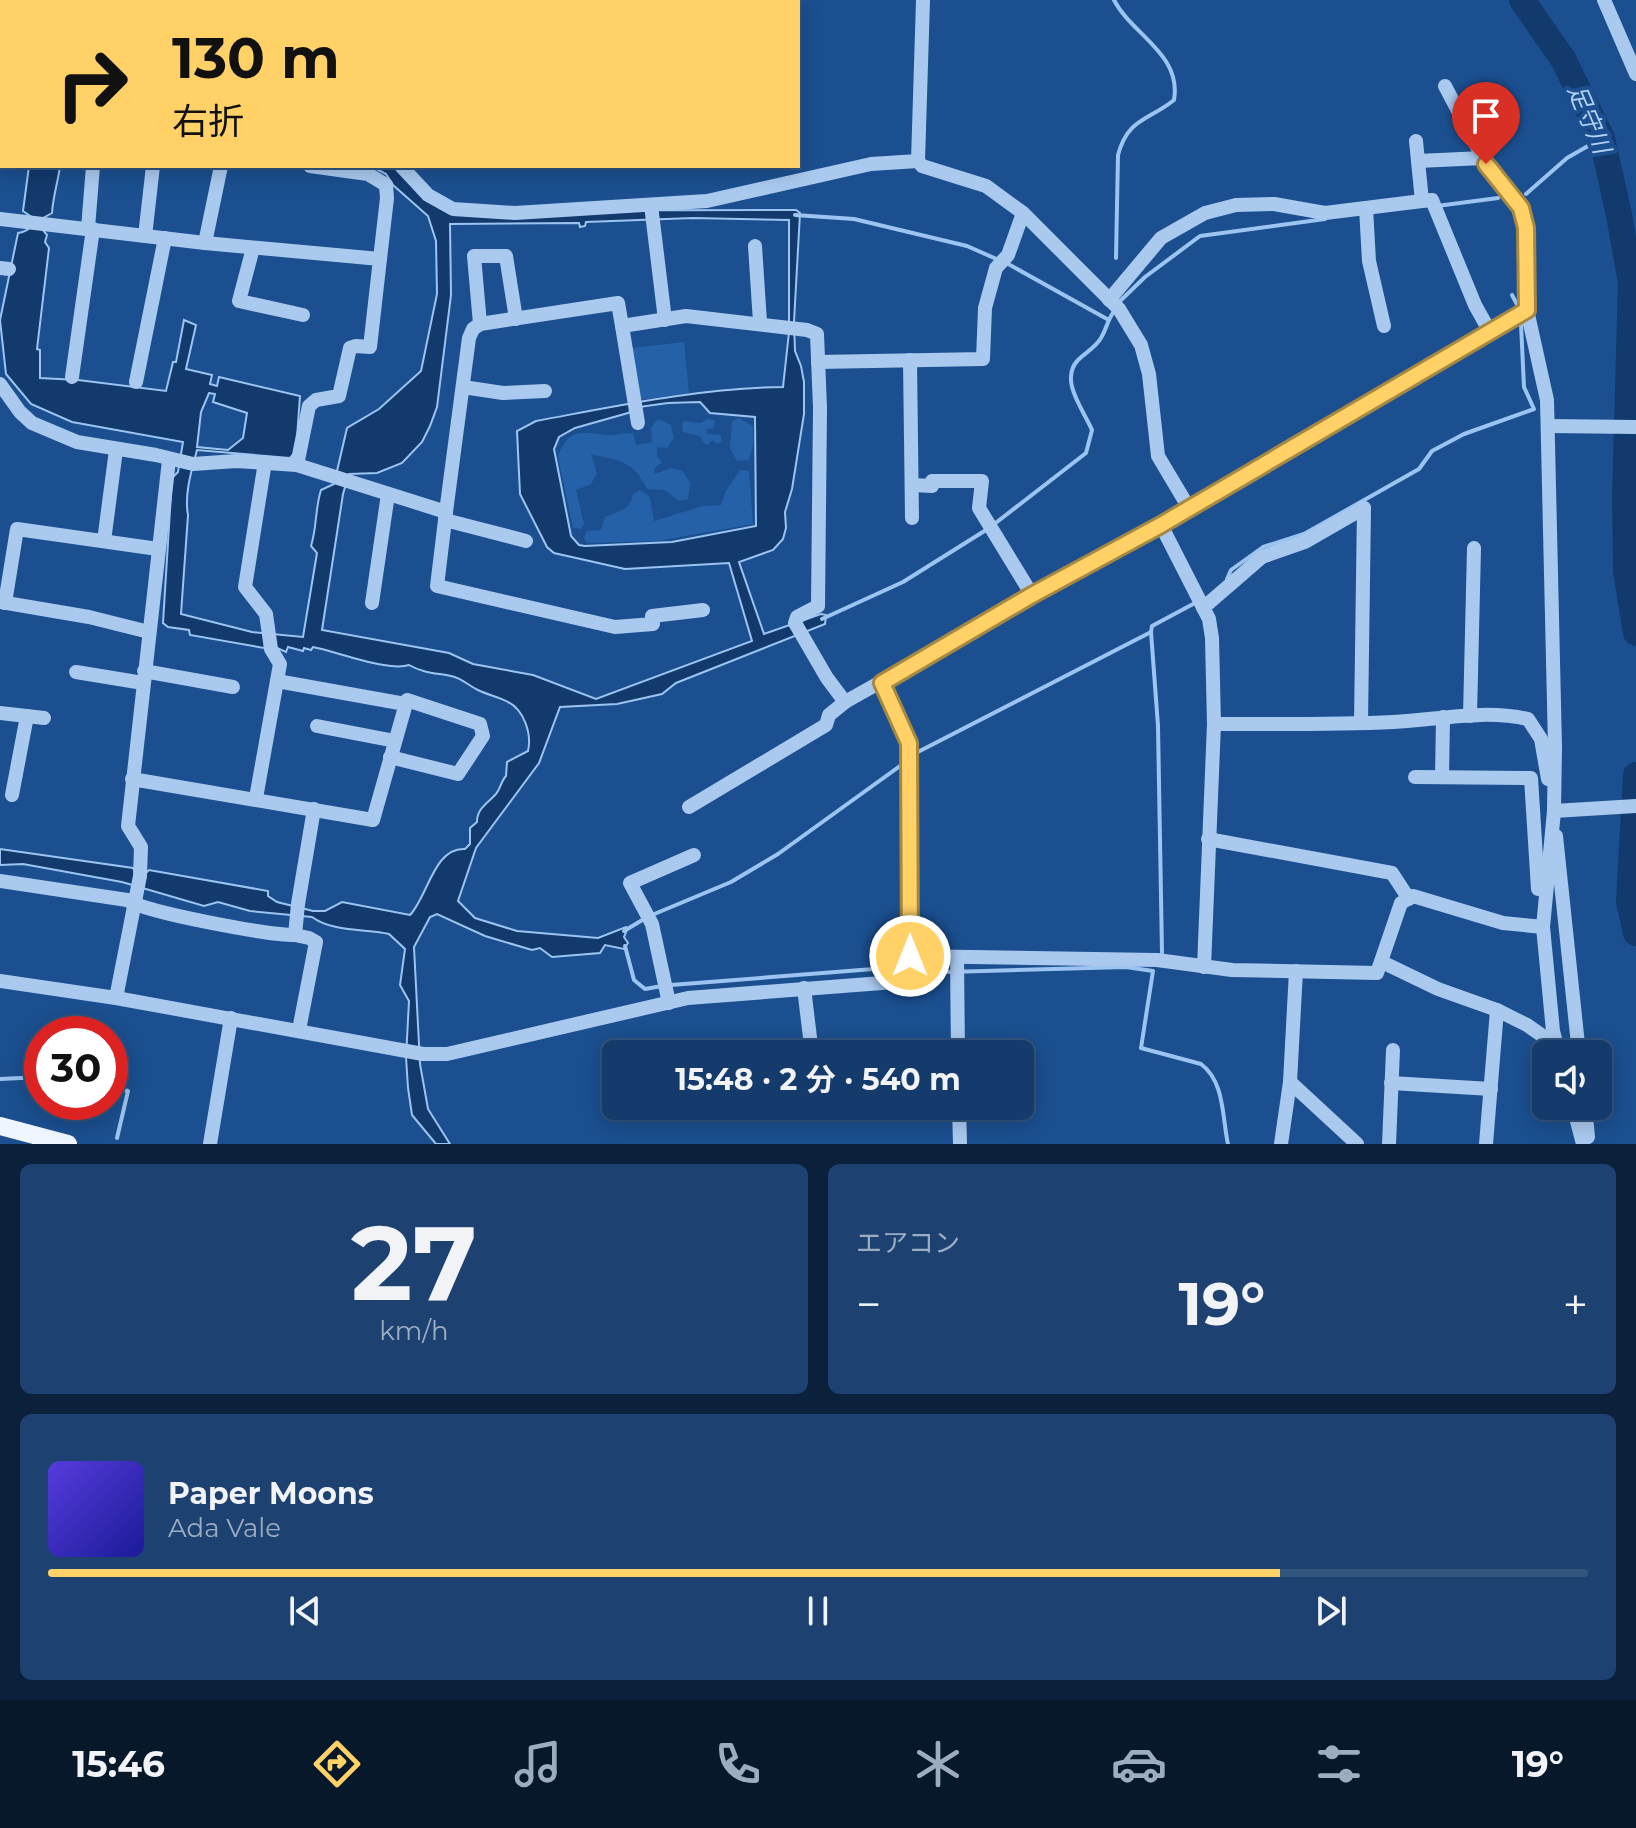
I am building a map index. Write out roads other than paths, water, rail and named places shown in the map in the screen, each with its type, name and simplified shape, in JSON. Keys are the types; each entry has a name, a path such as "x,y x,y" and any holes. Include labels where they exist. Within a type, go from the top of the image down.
{"main road":[{"path":"0,1126 68,1144"}],"street":[{"path":"923,0 918,161 922,166 986,186 1023,213 1114,304 1141,345 1149,374 1158,456 1189,508"},
{"path":"1604,0 1636,74"},
{"path":"1445,86 1483,158 1521,208 1526,228 1527,310 1550,426 1555,747 1578,1040"},
{"path":"1416,141 1430,205 1490,332"},
{"path":"1418,161 1483,158"},
{"path":"297,465 309,406 316,400 339,396 350,348 370,347 386,185 401,170 428,195 453,209 515,213 652,213 871,164 918,161"},
{"path":"72,377 91,228 93,168"},
{"path":"145,236 153,168"},
{"path":"205,243 221,168"},
{"path":"324,168 368,174 386,185"},
{"path":"1114,304 1161,238 1205,213 1236,205 1274,204 1325,213 1430,205"},
{"path":"1366,212 1369,261 1384,326"},
{"path":"652,213 665,320"},
{"path":"818,362 983,359 985,308 1023,213"},
{"path":"0,219 205,243 380,259"},
{"path":"136,382 165,238"},
{"path":"755,246 760,322"},
{"path":"253,248 239,301 303,315"},
{"path":"480,324 474,256 506,256 516,319"},
{"path":"636,412 618,303 480,324 473,329 469,338 437,586 615,627 653,624 652,616 703,610"},
{"path":"689,807 826,725 829,715 845,702 1161,525 1527,310"},
{"path":"622,326 686,316 760,322 817,334 818,606 797,617 798,630 845,702"},
{"path":"910,360 912,518"},
{"path":"0,384 32,423 61,437 180,462 297,465 526,541"},
{"path":"463,387 503,393 545,391"},
{"path":"1550,426 1636,427"},
{"path":"104,541 116,450"},
{"path":"116,998 138,882 141,847 128,826 158,549 180,462"},
{"path":"256,798 280,664 271,646 266,614 245,587 265,462"},
{"path":"912,485 932,486 932,481 982,481 979,508 1032,595"},
{"path":"372,603 388,494"},
{"path":"1201,604 1262,557 1305,542 1364,508 1361,722"},
{"path":"1161,525 1201,604 1212,638 1214,724 1204,967"},
{"path":"149,632 89,617 2,602 17,529 158,549"},
{"path":"1470,716 1474,548"},
{"path":"76,672 233,687"},
{"path":"277,681 405,704"},
{"path":"0,981 116,998 423,1054 447,1054 667,991 688,998 895,982 903,978 910,964 910,758 907,738 882,683"},
{"path":"132,779 373,820 390,757 405,704 407,700 480,724 483,736 458,774 390,757"},
{"path":"0,713 44,718"},
{"path":"1214,724 1361,722 1508,715 1528,719 1541,739 1558,811 1544,924"},
{"path":"12,795 27,716"},
{"path":"1442,777 1443,717"},
{"path":"317,726 395,741"},
{"path":"1415,777 1531,778 1537,883 1555,1040"},
{"path":"1558,811 1636,806"},
{"path":"295,935 314,809"},
{"path":"1208,839 1392,873 1409,899"},
{"path":"667,991 648,916 630,883 694,855"},
{"path":"0,881 127,900 133,904 218,923 295,935 316,942 299,1030"},
{"path":"910,956 957,966 1157,960 1204,967 1377,973 1401,903 1413,896 1503,923 1544,924"},
{"path":"1382,962 1438,989 1497,1010 1527,1025 1546,1040"},
{"path":"957,966 958,1040"},
{"path":"1281,1144 1290,1082 1296,971"},
{"path":"804,988 810,1040"},
{"path":"1486,1144 1497,1010"},
{"path":"210,1144 231,1018"},
{"path":"1389,1144 1393,1050"},
{"path":"1290,1082 1357,1144"},
{"path":"1391,1083 1491,1089"},
{"path":"959,1120 960,1144"},
{"path":"1578,1120 1586,1144"},
{"path":"1585,1120 1586,1144"}],"waterway":[{"path":"379,0 387,0"},
{"path":"1114,0 1163,57 1171,70 1174,84 1174,100 1133,127 1122,143 1118,155 1116,258"},
{"name":"足守川","path":"1522,0 1563,59 1602,138 1619,215 1631,283 1626,571 1636,633"},
{"path":"1526,194 1567,158 1602,138"},
{"path":"1437,206 1498,198"},
{"path":"795,215 854,219 967,246 1010,265 1107,319"},
{"path":"1119,302 1145,277 1200,236 1325,219"},
{"path":"1512,295 1520,310"},
{"path":"993,525 1086,453 1092,430 1074,395 1071,376 1078,360 1099,341 1115,310"},
{"path":"1227,579 1231,570 1263,547 1304,534 1419,469 1432,451 1464,434 1534,409 1524,387 1521,324"},
{"path":"822,619 903,582 986,530"},
{"path":"912,755 1151,632 1152,626 1195,603"},
{"path":"1151,632 1158,726 1162,953"},
{"path":"652,915 731,882 778,854 907,761"},
{"name":"足守川","path":"1636,775 1629,902 1636,933"},
{"path":"624,931 644,919"},
{"path":"625,946 634,980 645,989 662,986"},
{"path":"926,966 949,972 1126,967 1153,971 1141,1048 1201,1064 1209,1071 1219,1090 1228,1144"},
{"path":"671,985 899,967"},
{"path":"0,1079 24,1078"},
{"path":"117,1138 121,1120"}]}
